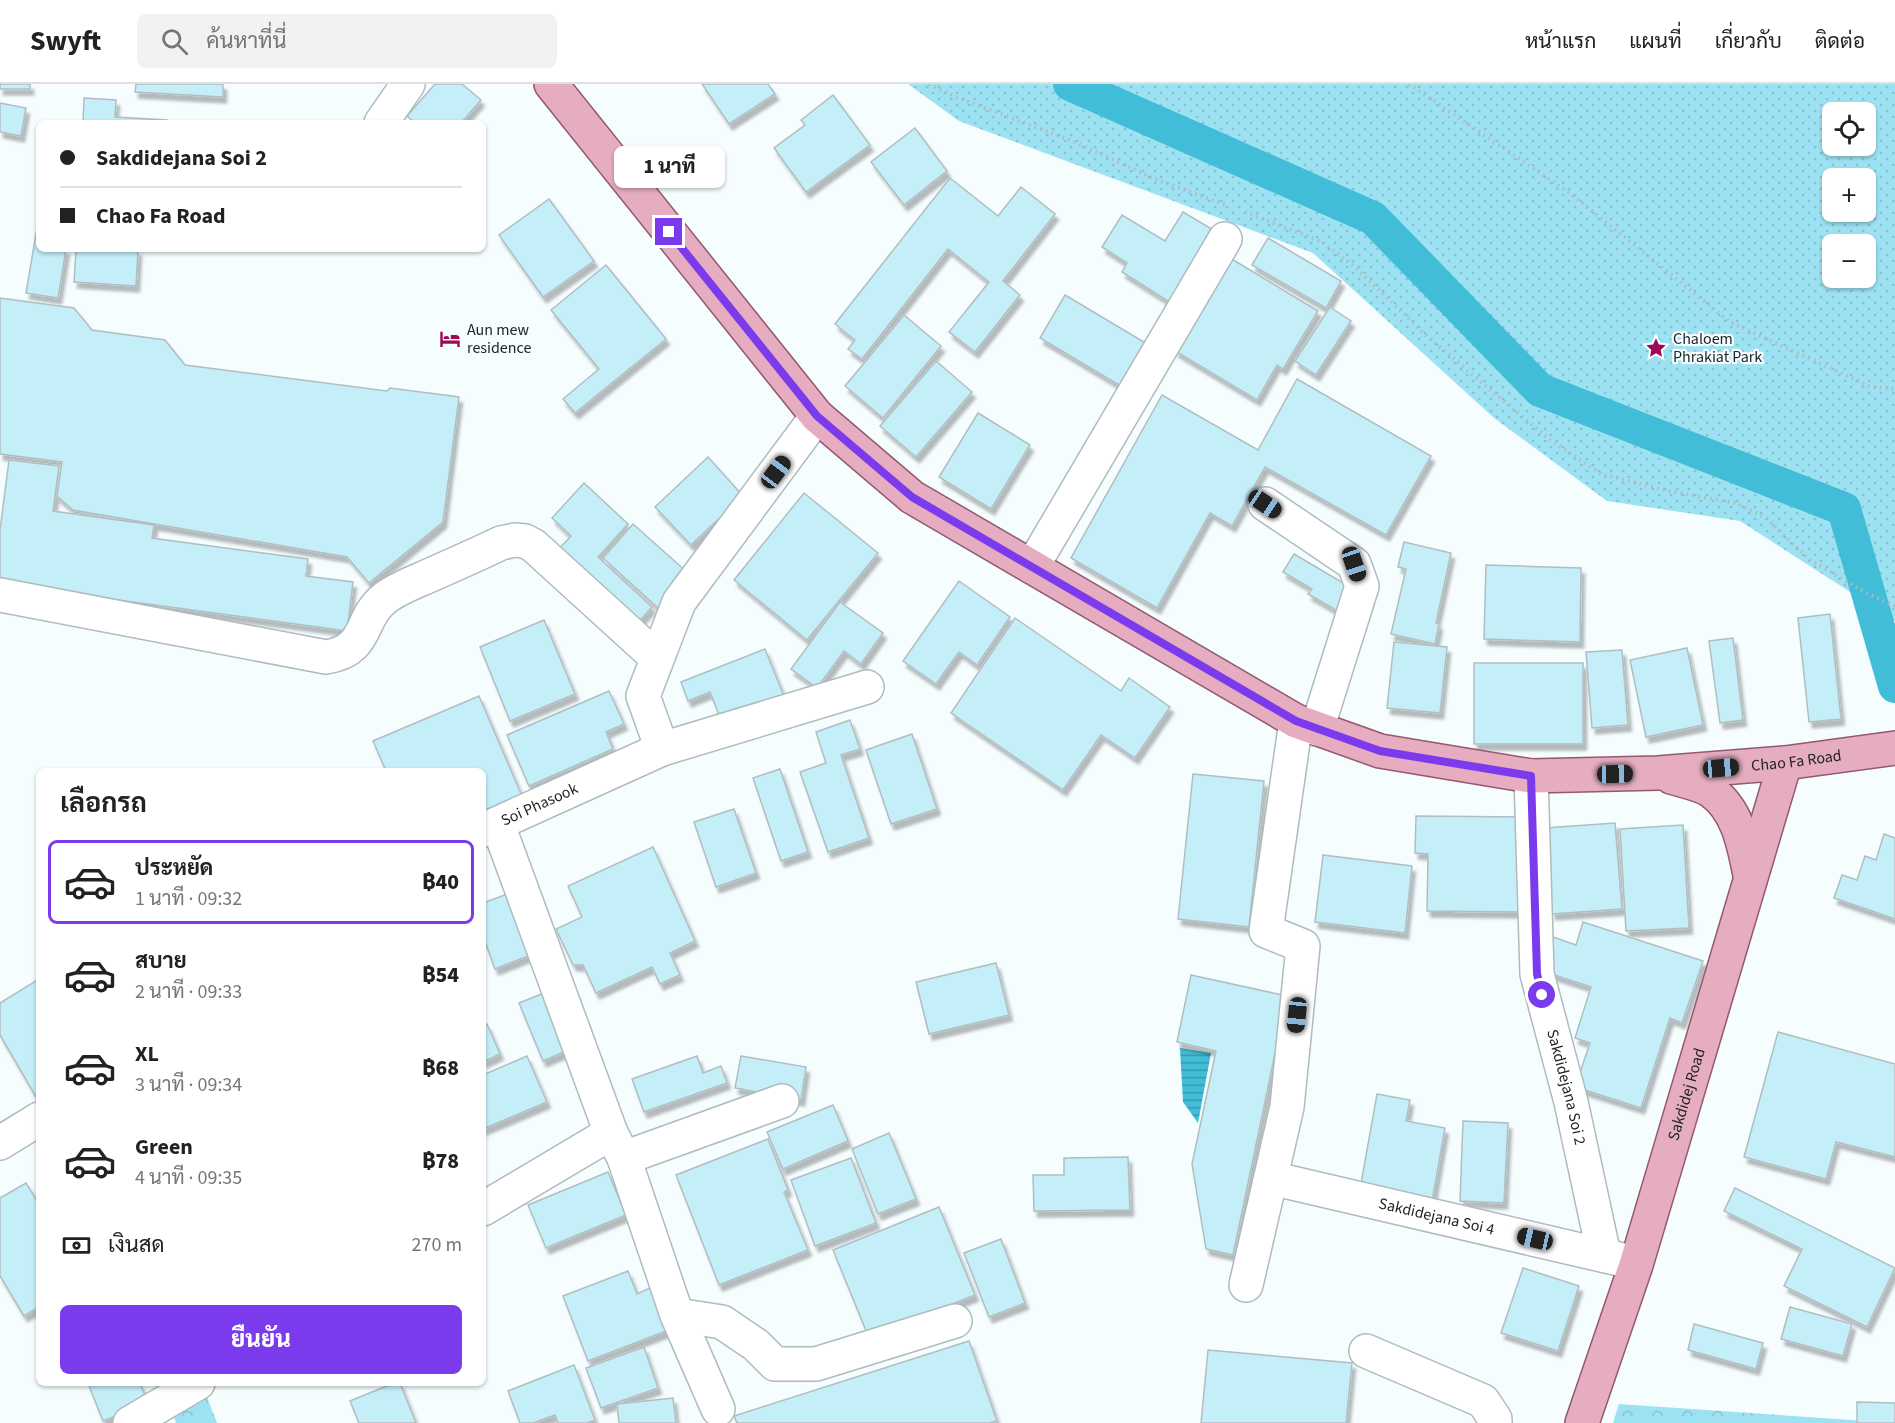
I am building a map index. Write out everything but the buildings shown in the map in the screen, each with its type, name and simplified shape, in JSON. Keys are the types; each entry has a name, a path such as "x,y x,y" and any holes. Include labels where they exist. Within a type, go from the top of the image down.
{"main road":[{"name":"Chao Fa Road","path":"551,84 817,416 912,497 1306,725 1380,751 1531,776 1658,773 1785,763 1882,750"},
{"name":"Sakdidej Road","path":"1582,1423 1636,1264 1785,763"},
{"path":"1658,773 1711,790 1724,805 1741,833 1751,878"}],"street":[{"path":"383,120 408,84"},
{"path":"1032,567 1225,239"},
{"path":"662,749 643,696 656,657 679,602 817,416"},
{"path":"1246,1285 1287,1107 1304,946 1266,931 1306,725 1362,586 1354,564 1265,504"},
{"path":"0,595 326,657 341,653 354,645 361,636 372,612 387,597 501,543 520,541 534,546 656,657"},
{"name":"Soi Phasook","path":"718,1409 677,1315 618,1146 491,828 662,749 867,687"},
{"name":"Sakdidejana Soi 2","path":"1531,776 1537,974 1571,1102 1604,1255"},
{"path":"486,1208 618,1146 782,1101"},
{"path":"0,1143 36,1121"},
{"name":"Sakdidejana Soi 4","path":"1271,1178 1636,1264"},
{"path":"677,1315 722,1322 756,1345 775,1364 816,1364 955,1321"},
{"path":"1366,1351 1483,1401 1496,1423"},
{"path":"130,1423 193,1386"}],"path":[{"path":"929,84 956,97 1070,140 1155,179 1231,207"},
{"path":"1409,84 1570,194 1730,322 1871,387 1895,389"},
{"path":"1241,210 1322,242 1354,267 1429,338 1549,439 1601,474 1673,492 1736,503 1766,518 1810,560 1868,594 1895,606"}],"green space":[{"name":"Chaloem Phrakiat Park","path":"908,84 1895,84 1895,621 1740,521 1607,501 1494,418 1313,253 959,121"},
{"path":"204,1389 217,1423 176,1423 172,1411"},
{"path":"1619,1404 1895,1423 1613,1423"}],"shaded area":[{"path":"1180,1048 1211,1053 1198,1123 1183,1102"}],"waterway":[{"path":"1070,84 1373,218 1540,390 1844,509 1895,686"}],"place":[{"name":"Aun mew residence","path":"450,339"},
{"name":"Chaloem Phrakiat Park","path":"1656,348"}],"route":[{"path":"669,232 817,416 912,497 1296,721 1380,751 1531,776 1537,974 1542,995"}]}
